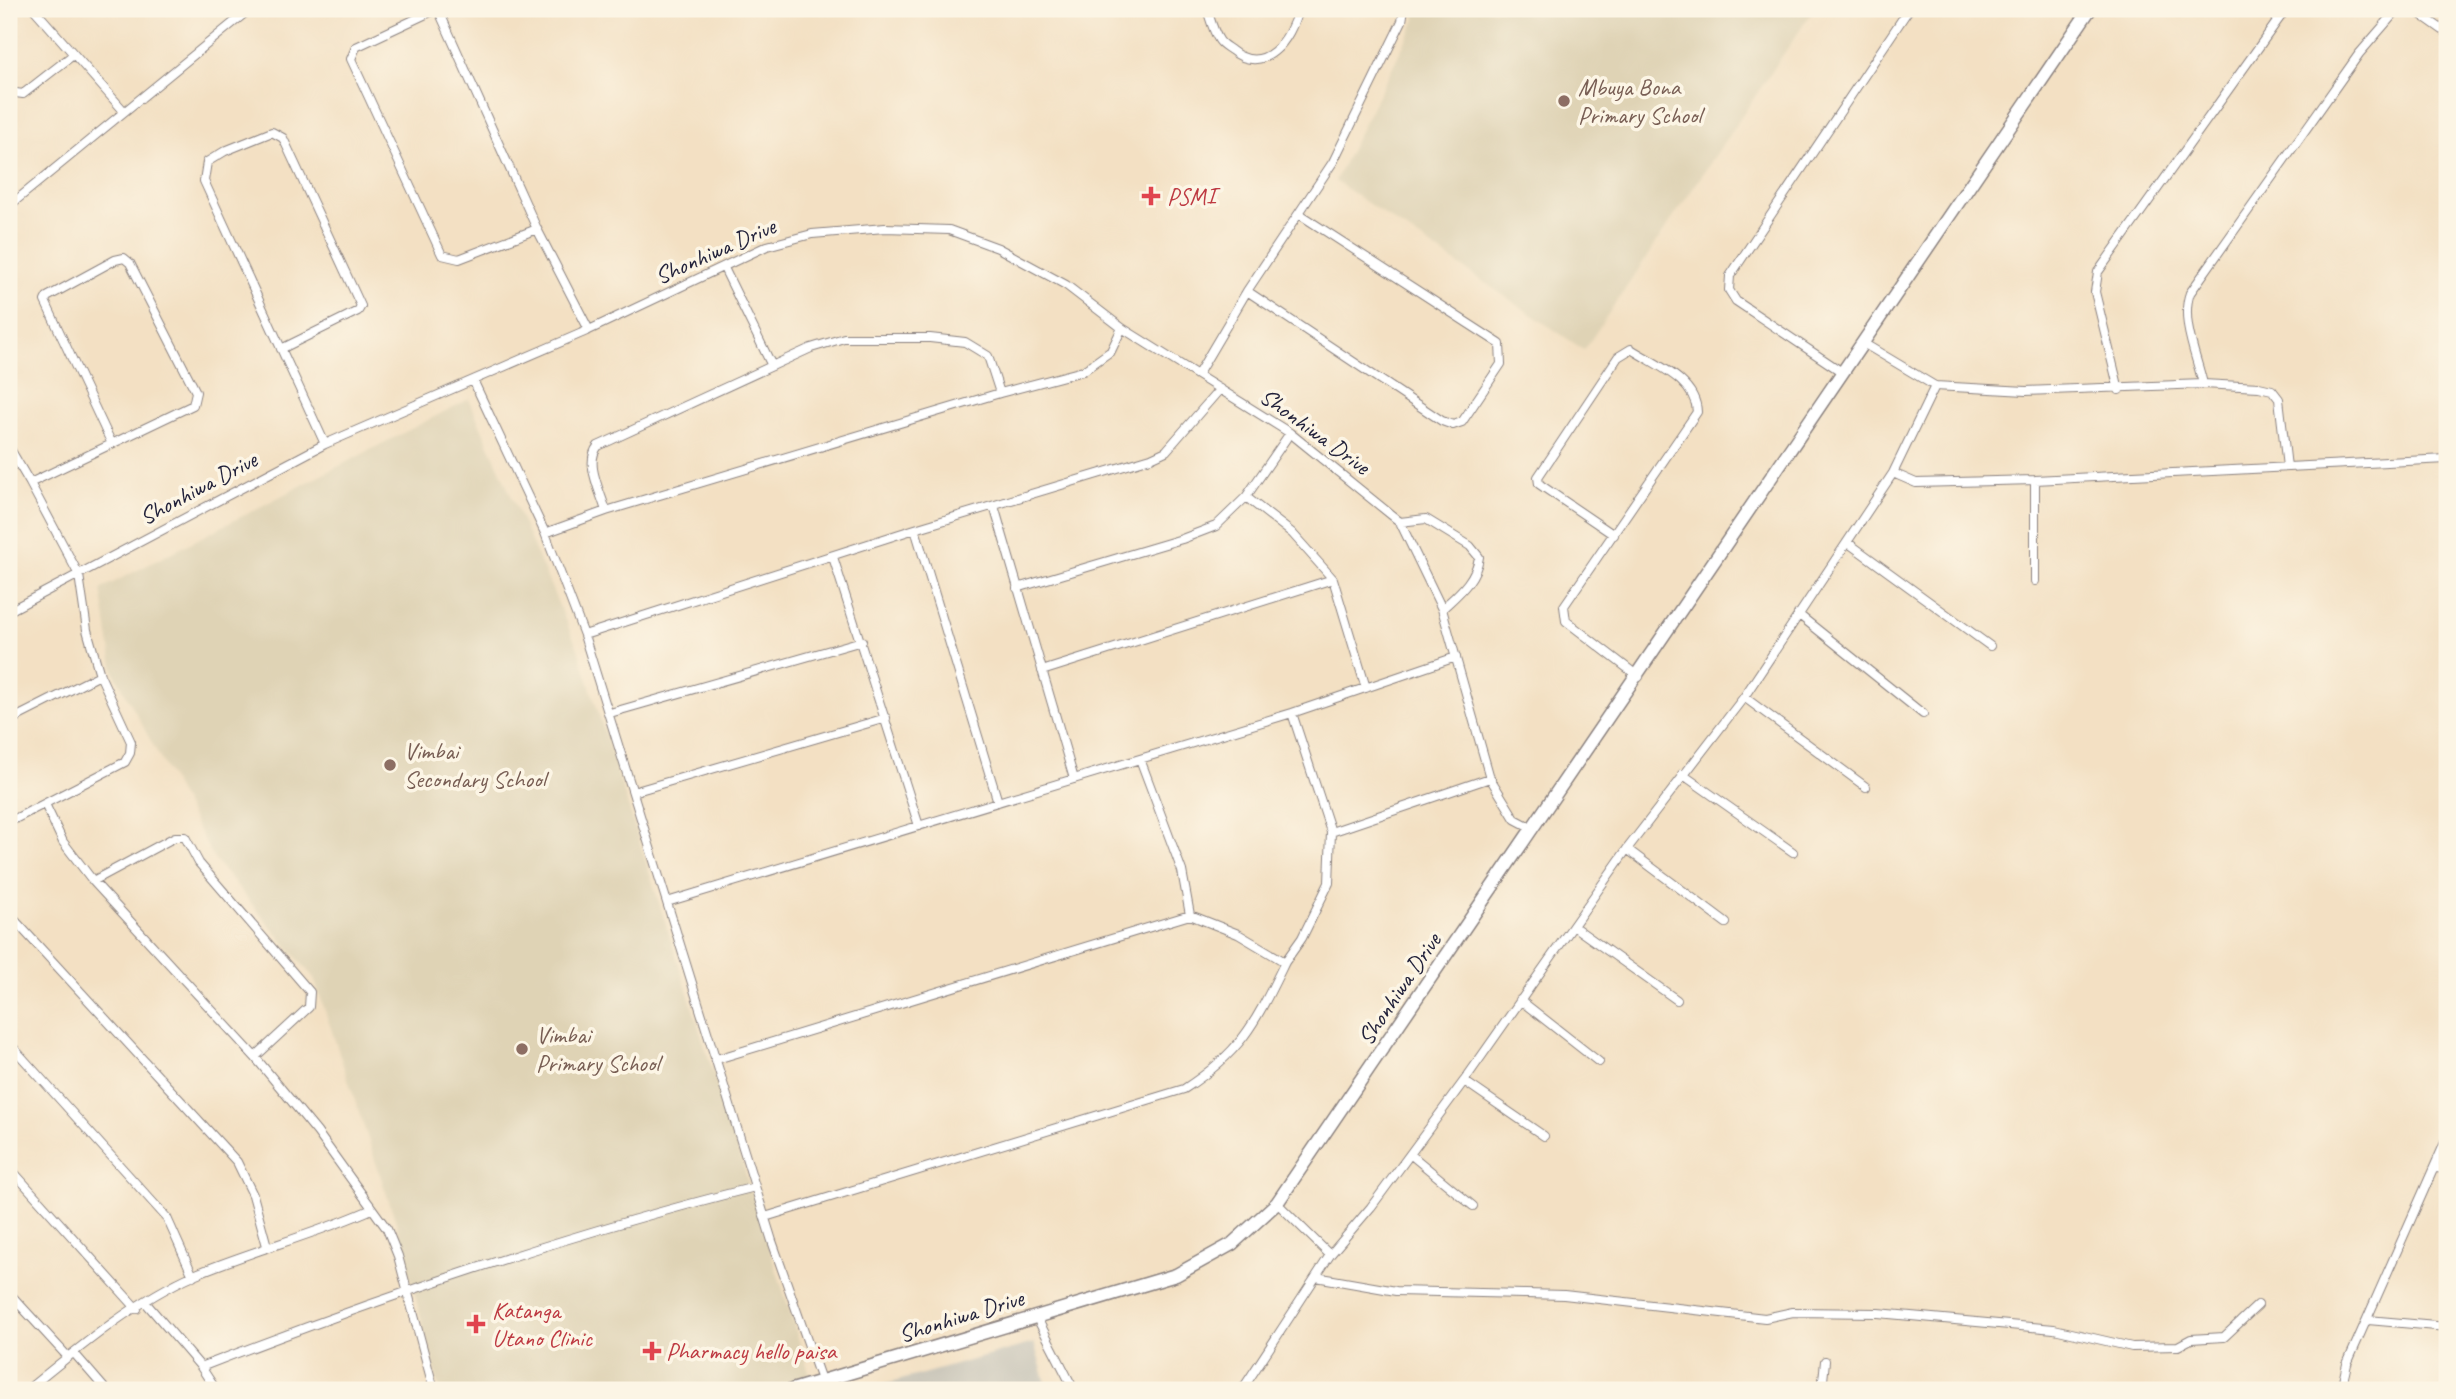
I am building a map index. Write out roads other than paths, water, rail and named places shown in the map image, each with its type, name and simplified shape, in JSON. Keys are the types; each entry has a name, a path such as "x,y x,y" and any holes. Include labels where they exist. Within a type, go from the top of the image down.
{"street":[{"path":"34,9 123,110"},
{"path":"537,229 459,259 442,255 351,59 356,47 438,9 537,229 589,330"},
{"path":"1207,9 1219,41 1240,58 1254,59 1268,58 1279,49 1298,9"},
{"path":"1198,374 1247,291 1333,162 1402,21 1404,9"},
{"path":"1842,372 1736,301 1729,290 1730,276 1909,9"},
{"path":"1534,829 2090,9"},
{"path":"2119,390 2095,292 2098,272 2286,9"},
{"path":"2203,384 2187,317 2186,305 2190,293 2359,54 2398,9"},
{"path":"2413,9 2447,33"},
{"path":"9,206 243,10"},
{"path":"9,92 23,93 73,55"},
{"path":"281,349 358,311 361,306 283,138 272,132 225,151 207,162 203,172 204,181 281,349 325,444"},
{"path":"1247,291 1442,421 1453,425 1462,422 1501,364 1500,344 1299,214"},
{"name":"Shonhiwa Drive","path":"9,611 325,444 589,330 767,246 812,234 885,228 948,230 998,248 1066,285 1122,328 1290,433 1400,522 1442,609 1490,778 1515,819 1534,829 1278,1203 1232,1244 1176,1275 792,1390"},
{"path":"30,484 111,442 192,405 196,398 196,391 130,263 124,258 47,296 45,301 111,442"},
{"path":"724,268 772,366"},
{"path":"545,533 606,511 1000,393 1083,371 1111,351 1122,328"},
{"path":"606,511 592,462 593,453 598,446 811,348 844,338 965,342 988,356 1000,393"},
{"path":"1863,343 1935,386 2026,391 2119,390 2203,384 2272,390 2279,399 2287,467"},
{"path":"1614,535 1539,484 1538,477 1618,357 1631,349 1690,388 1697,400 1697,412 1614,535 1564,606 1563,616 1639,677"},
{"path":"473,380 545,533 584,635 755,1186 821,1380"},
{"path":"1242,1390 1330,1255 1464,1082 1627,849 1744,696 1893,473 1935,386"},
{"path":"584,635 1166,451 1220,389"},
{"path":"1017,588 1182,539 1216,526 1246,497 1290,433"},
{"path":"9,447 79,575 87,630 100,675 131,742 130,753 125,762 9,822"},
{"path":"1893,473 1916,483 2035,480 2447,459"},
{"path":"2035,480 2035,581"},
{"path":"1246,497 1292,533 1333,579 1366,688"},
{"path":"994,506 1074,779"},
{"path":"1400,522 1426,519 1470,546 1479,557 1478,567 1466,587 1442,609"},
{"path":"915,529 998,802"},
{"path":"1847,542 1990,646"},
{"path":"833,557 919,826"},
{"path":"1042,671 1333,579"},
{"path":"1798,614 1923,714"},
{"path":"610,713 862,641"},
{"path":"667,902 1292,713 1456,657"},
{"path":"9,721 100,675"},
{"path":"1744,696 1866,787"},
{"path":"765,1217 1184,1089 1217,1068 1245,1038 1285,961 1302,938 1329,883 1331,832 1292,713"},
{"path":"633,792 886,719"},
{"path":"1140,759 1182,871 1189,915"},
{"path":"1682,774 1793,852"},
{"path":"1331,832 1490,778"},
{"path":"45,804 63,842 93,881 255,1057 317,1132 387,1229 398,1256 405,1291 434,1390"},
{"path":"93,881 175,836 185,837 199,863 310,992 309,1007 255,1057"},
{"path":"1627,849 1726,923"},
{"path":"9,914 237,1162 253,1195 267,1246"},
{"path":"717,1059 1189,915 1238,934 1285,961"},
{"path":"1573,926 1676,1000"},
{"path":"1520,1000 1599,1062"},
{"path":"9,1043 167,1217 193,1276"},
{"path":"1464,1082 1544,1136"},
{"path":"2341,1390 2347,1364 2447,1138"},
{"path":"1410,1154 1473,1206"},
{"path":"9,1167 137,1309"},
{"path":"2435,1168 2447,1169"},
{"path":"201,1367 405,1291 685,1204 755,1186"},
{"path":"1278,1203 1330,1255"},
{"path":"27,1390 137,1309 193,1276 267,1246 373,1209"},
{"path":"1317,1277 1396,1291 1564,1295 1765,1318 1793,1312 1878,1313 2054,1329 2132,1347 2178,1346 2191,1339 2224,1337 2258,1304"},
{"path":"9,1293 106,1390"},
{"path":"146,1303 201,1367 216,1390"},
{"path":"1036,1315 1074,1390"},
{"path":"2368,1320 2447,1327"},
{"path":"1822,1390 1825,1361"}],"place":[{"name":"Mbuya Bona Primary School","path":"1564,101"},
{"name":"PSMI","path":"1151,196"},
{"name":"Vimbai Secondary School","path":"390,765"},
{"name":"Vimbai Primary School","path":"522,1049"},
{"name":"Katanga Utano Clinic","path":"476,1324"},
{"name":"Pharmacy hello paisa","path":"652,1351"}]}
